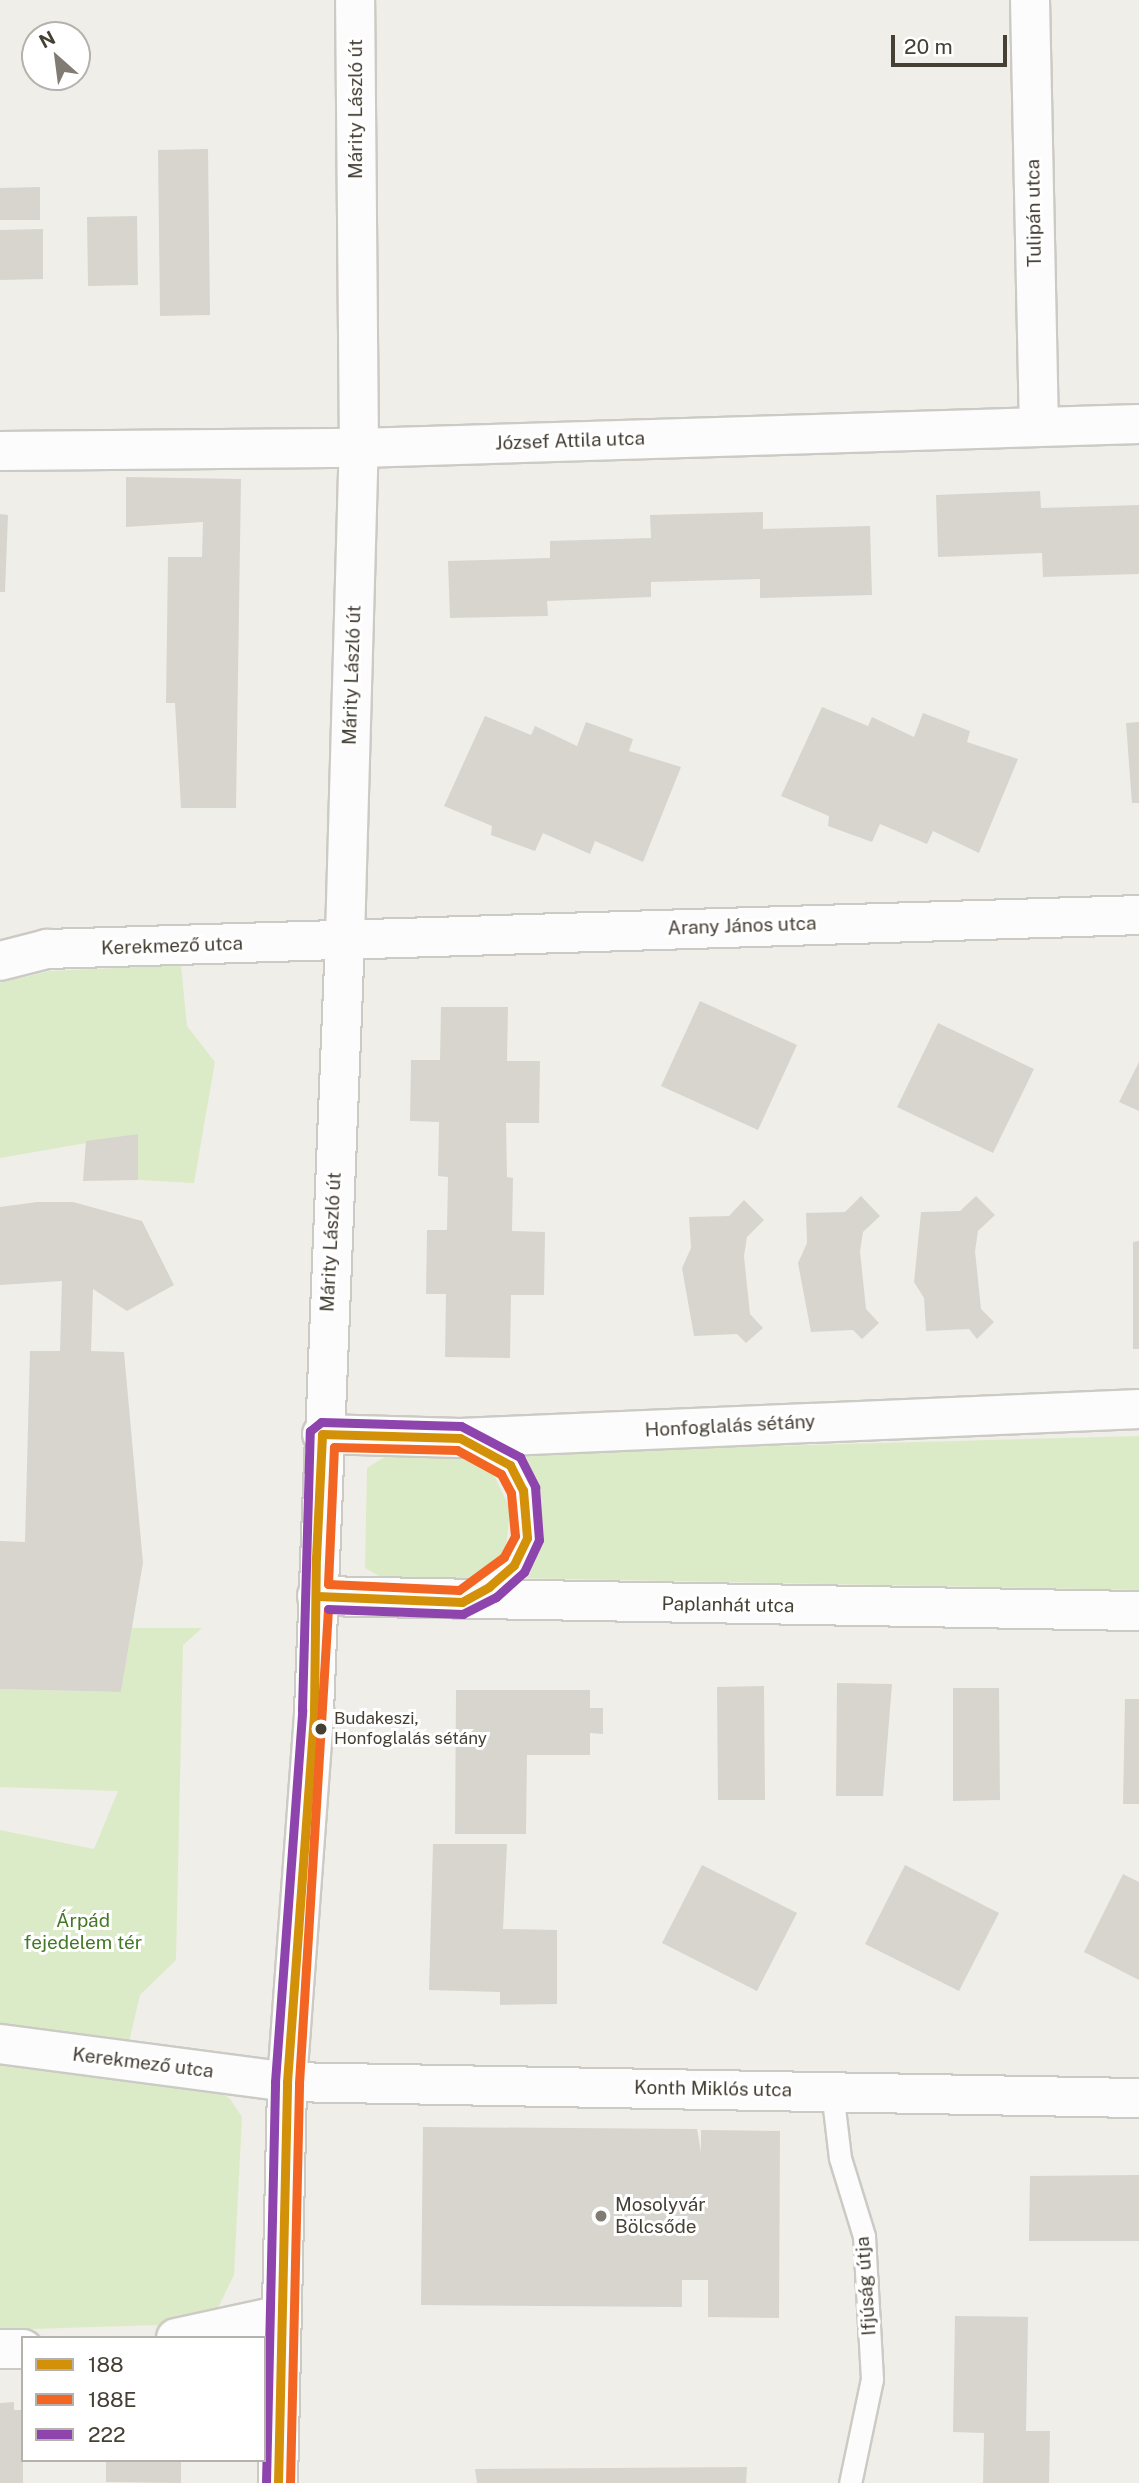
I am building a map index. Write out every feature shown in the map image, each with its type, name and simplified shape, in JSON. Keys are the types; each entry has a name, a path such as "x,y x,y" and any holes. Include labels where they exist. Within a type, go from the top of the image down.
{"street":[{"name":"Márity László út","path":"278,2483 278,2316 287,2081 317,1596 345,938 359,448 355,0"},
{"name":"Tulipán utca","path":"1030,0 1039,426"},
{"name":"József Attila utca","path":"0,451 359,448 1139,424"},
{"name":"Arany János utca","path":"345,938 1139,915"},
{"name":"Kerekmező utca","path":"0,961 47,949 345,938"},
{"name":"Honfoglalás sétány","path":"322,1434 460,1438 1139,1409"},
{"name":"Paplanhát utca","path":"317,1596 462,1602 1139,1611"},
{"name":"Kerekmező utca","path":"0,2044 287,2081"},
{"name":"Konth Miklós utca","path":"287,2081 1139,2098"},
{"path":"185,2336 278,2316"},
{"path":"0,2349 21,2349"}],"lane":[{"path":"460,1438 510,1465 523,1490 527,1538 514,1565 462,1602"},
{"name":"Ifjúság útja","path":"832,2091 840,2158 864,2236 872,2379 850,2483"}],"green space":[{"path":"181,965 187,1026 215,1062 194,1183 138,1180 138,1134 0,1158 0,983 50,971"},
{"path":"1139,1436 1139,1590 513,1578 535,1538 537,1514 527,1468 517,1453"},
{"path":"463,1454 494,1475 510,1509 506,1547 496,1563 466,1585 388,1581 365,1568 367,1468 386,1456"},
{"name":"Árpád fejedelem tér","path":"132,1628 202,1628 183,1645 176,1960 140,1995 127,2051 0,2031 0,1830 94,1849 118,1791 0,1787 0,1689 121,1692"},
{"path":"0,2061 215,2088 230,2099 242,2117 234,2275 215,2314 191,2324 0,2330"}],"building":[{"path":"208,149 210,315 160,316 158,150"},
{"path":"40,187 40,220 0,220 0,188"},
{"path":"137,216 138,285 88,286 87,217"},
{"path":"43,229 43,279 0,280 0,230"},
{"path":"126,477 241,479 236,808 181,808 175,703 166,703 168,557 202,557 203,522 126,527"},
{"path":"1040,491 1041,508 1139,505 1139,574 1043,577 1042,553 938,557 936,495"},
{"path":"763,512 763,529 870,526 872,595 760,598 760,579 651,582 651,597 547,601 548,616 450,618 448,561 550,558 550,541 651,538 650,515"},
{"path":"0,514 8,515 5,592 0,592"},
{"path":"822,707 868,726 872,717 914,737 923,713 970,731 967,742 1018,759 979,853 933,831 927,844 880,824 872,842 828,826 829,816 781,796"},
{"path":"485,716 531,735 535,726 577,746 586,722 633,739 629,751 681,767 643,862 595,841 590,854 543,833 535,851 491,835 492,826 444,806"},
{"path":"1139,722 1139,803 1132,803 1126,723"},
{"path":"700,1001 797,1045 758,1130 661,1086"},
{"path":"441,1007 508,1007 507,1061 540,1061 539,1123 506,1123 507,1177 513,1178 512,1231 545,1232 544,1295 511,1295 510,1358 445,1357 446,1294 426,1294 427,1230 447,1230 448,1177 438,1176 439,1122 410,1121 411,1060 440,1060"},
{"path":"938,1023 1034,1069 993,1153 897,1107"},
{"path":"1139,1062 1139,1111 1119,1102"},
{"path":"138,1134 138,1180 83,1181 86,1141"},
{"path":"861,1196 880,1216 863,1232 860,1251 866,1309 879,1323 862,1339 853,1330 811,1332 798,1263 807,1243 806,1213 845,1212"},
{"path":"976,1196 995,1215 978,1231 975,1251 981,1309 994,1322 977,1339 969,1329 926,1331 924,1298 914,1282 921,1212 960,1211"},
{"path":"744,1200 764,1220 747,1237 744,1256 750,1314 763,1328 746,1343 737,1334 694,1336 682,1268 691,1248 689,1217 729,1216"},
{"path":"37,1202 73,1202 142,1221 174,1285 127,1311 93,1289 91,1351 124,1352 143,1563 121,1692 0,1689 0,1541 25,1542 30,1351 60,1351 62,1281 0,1285 0,1207"},
{"path":"1139,1241 1139,1349 1133,1349 1133,1242"},
{"path":"837,1683 892,1684 883,1796 836,1796"},
{"path":"764,1686 765,1800 718,1800 717,1687"},
{"path":"953,1688 999,1688 1000,1800 953,1801"},
{"path":"456,1690 590,1690 590,1708 603,1708 603,1734 590,1733 590,1755 527,1755 526,1834 455,1834"},
{"path":"1125,1699 1139,1699 1139,1804 1123,1804"},
{"path":"433,1844 507,1844 503,1929 557,1930 557,2004 500,2005 500,1992 429,1990"},
{"path":"702,1865 797,1913 757,1991 662,1943"},
{"path":"905,1865 999,1913 959,1991 865,1944"},
{"path":"1123,1874 1139,1882 1139,1980 1084,1952"},
{"name":"Mosolyvár Bölcsőde","path":"423,2127 697,2129 701,2152 701,2130 780,2131 779,2318 708,2317 708,2280 682,2280 682,2307 421,2305"},
{"path":"1139,2175 1139,2241 1029,2241 1030,2176"},
{"path":"955,2316 1028,2317 1026,2431 1050,2431 1049,2483 983,2483 984,2433 953,2432"},
{"path":"14,2402 14,2410 21,2410 23,2483 0,2483 0,2403"},
{"path":"106,2462 181,2462 181,2483 106,2482"},
{"path":"747,2467 746,2483 477,2483 475,2469"}],"transit line":[{"name":"222","path":"266,2483 275,2082 302,1710 310,1431 321,1422 461,1426 520,1457 535,1487 539,1540 524,1572 496,1597 463,1614 328,1609"},
{"name":"188","path":"278,2483 287,2082 314,1711 316,1558 322,1434 460,1438 510,1465 523,1490 527,1538 514,1565 489,1587 462,1602 317,1596"},
{"name":"188E","path":"334,1447 457,1450 501,1474 511,1493 515,1536 504,1557 459,1590 328,1584 334,1447"},
{"name":"188E","path":"290,2483 299,2083 328,1609"}],"place":[{"name":"Budakeszi, Honfoglalás sétány","path":"321,1729"},
{"name":"Mosolyvár Bölcsőde","path":"601,2216"}]}
